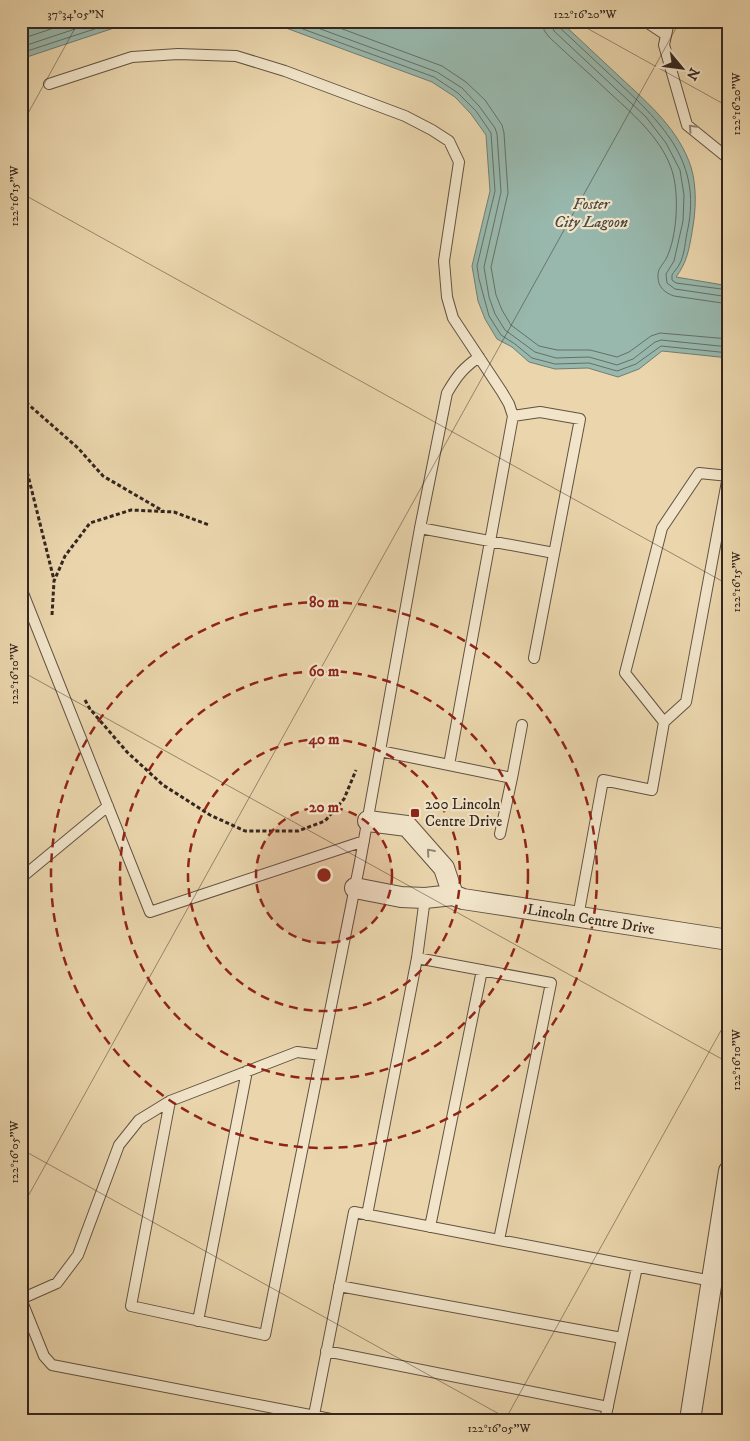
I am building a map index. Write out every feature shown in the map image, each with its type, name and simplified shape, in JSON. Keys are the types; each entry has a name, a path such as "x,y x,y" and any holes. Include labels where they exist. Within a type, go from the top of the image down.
{"street":[{"path":"366,831 407,826 444,868 453,895"},
{"name":"Lincoln Centre Drive","path":"355,888 402,897 425,898 453,895 578,917 729,940"},
{"path":"690,1420 729,1171"}],"lane":[{"path":"645,21 666,35"},
{"path":"669,21 664,45 687,125 729,159"},
{"path":"50,84 132,56 178,54 236,56 285,71 397,112 449,141 460,162 444,261 447,297 453,318 509,404 513,416 449,765"},
{"path":"170,1101 131,1306 265,1335 355,888 420,528 447,393 456,377 464,368 479,357"},
{"path":"513,416 540,412 580,419 534,658"},
{"path":"578,917 603,780 652,790 664,722 686,702 728,476 699,472 662,528 625,673 664,722"},
{"path":"420,528 554,553"},
{"path":"21,588 150,912 366,831"},
{"path":"500,834 522,725"},
{"path":"380,751 512,778"},
{"path":"21,878 108,806"},
{"path":"366,1214 417,958 425,898"},
{"path":"417,958 551,983 499,1240"},
{"path":"430,1227 482,970"},
{"path":"321,1055 297,1052 170,1101 139,1120 120,1145 78,1255 57,1283 21,1299 44,1356 52,1365 336,1420"},
{"path":"198,1321 247,1071"},
{"path":"314,1416 354,1212 712,1281"},
{"path":"605,1420 637,1267"},
{"path":"339,1286 622,1338"},
{"path":"326,1351 608,1407"}],"path":[{"path":"21,398 78,448 103,476 163,511"},
{"path":"21,446 54,581"},
{"path":"54,622 51,613 54,581 65,556 90,523 131,510 174,512 209,524"},
{"path":"82,693 90,710 127,752 163,785 210,816 246,831 298,831 325,820 344,799 356,770"}],"water":[{"path":"21,21 135,21 21,59"},
{"name":"Foster City Lagoon","path":"267,21 560,21 662,118 686,154 694,183 694,216 687,256 676,277 729,286 729,358 662,351 639,369 618,377 588,368 555,369 529,362 512,347 497,339 485,319 478,301 472,266 490,191 486,135 471,114 455,97 432,82"}],"place":[{"name":"200 Lincoln Centre Drive","path":"415,813"}]}
